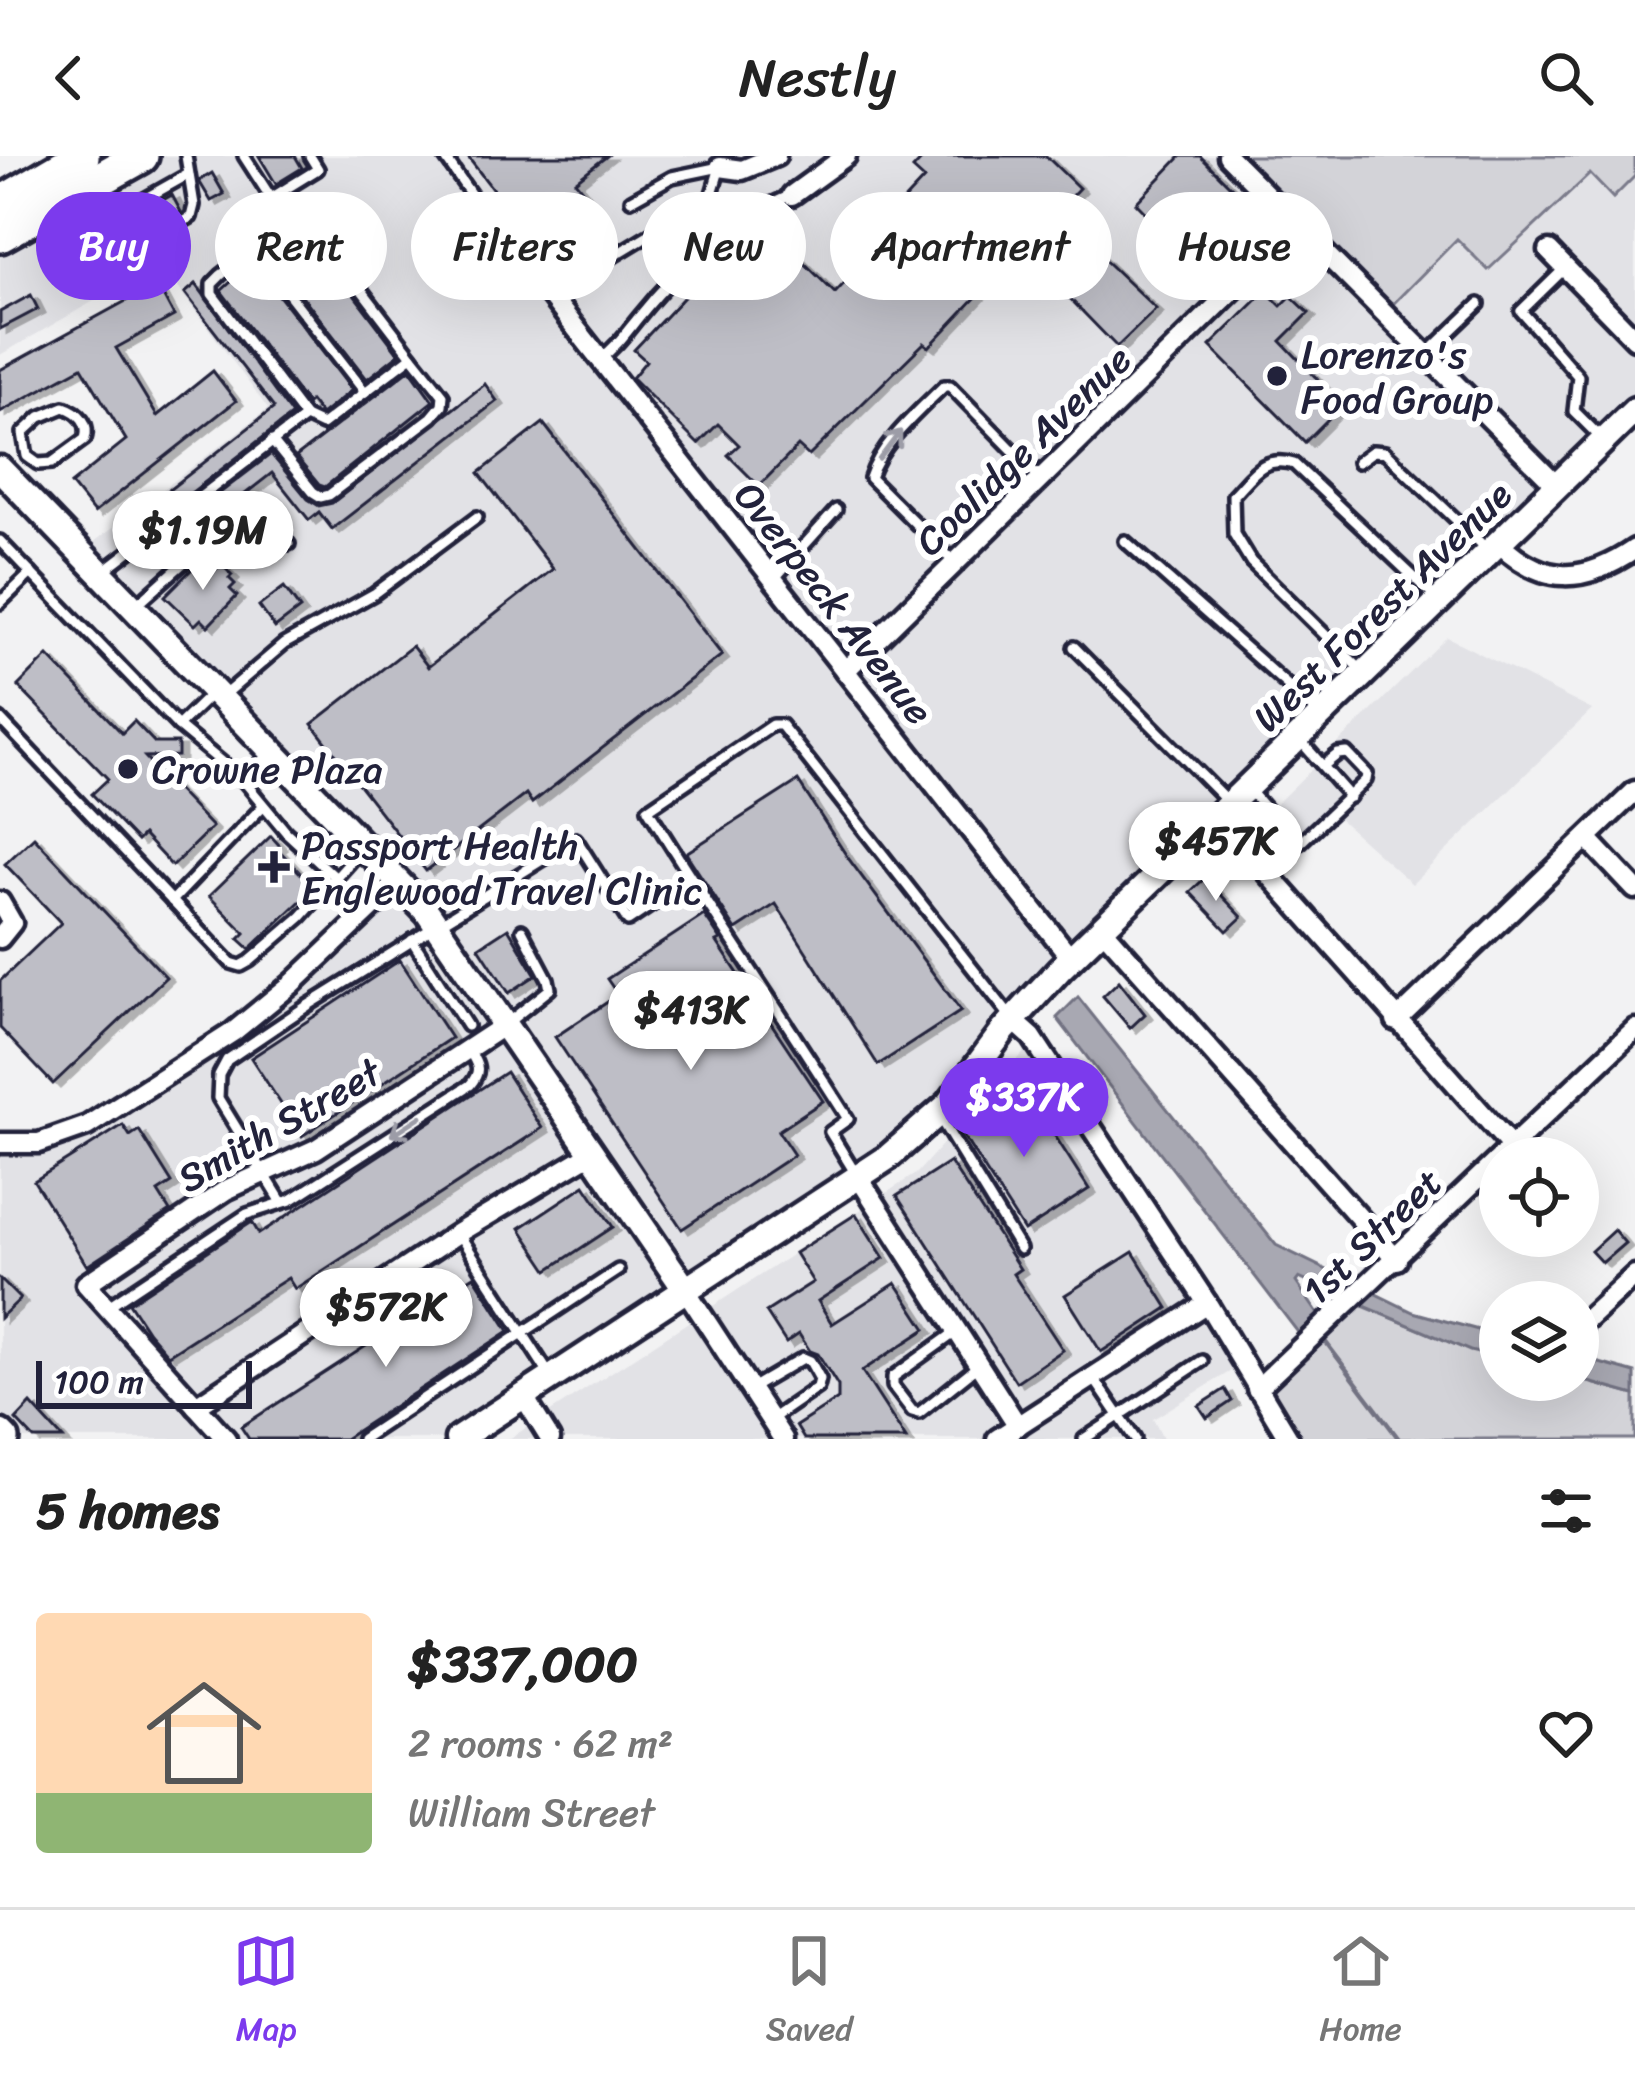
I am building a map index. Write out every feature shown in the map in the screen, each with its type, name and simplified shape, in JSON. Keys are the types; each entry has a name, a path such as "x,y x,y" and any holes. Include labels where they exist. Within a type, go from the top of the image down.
{"highway":[{"path":"0,200 47,156"},
{"path":"0,200 141,156"},
{"path":"0,235 82,172"}],"street":[{"path":"717,162 742,170 776,156"},
{"path":"810,156 838,161"},
{"path":"1228,156 1264,192"},
{"path":"795,192 838,161"},
{"path":"1549,250 1635,339"},
{"path":"1333,261 1557,485"},
{"name":"Overpeck Avenue","path":"553,300 844,670 1066,964"},
{"name":"Coolidge Avenue","path":"844,670 1222,300"},
{"name":"West Forest Avenue","path":"458,1439 859,1178 938,1115 1019,1012 1066,964 1635,410"},
{"path":"3,472 438,924 782,1439"},
{"path":"1494,547 1525,566 1556,576 1591,570 1635,549"},
{"path":"1396,1021 1635,791"},
{"path":"1231,802 1396,1021 1502,1137"},
{"path":"1587,838 1635,889"},
{"path":"0,1143 50,1140 99,1120 262,1010 399,882"},
{"path":"0,902 12,923 0,938"},
{"path":"1102,928 1396,1259"},
{"path":"1019,1012 1289,1439"},
{"name":"Smith Street","path":"107,1307 86,1284 226,1190 316,1149 506,1024"},
{"name":"1st Street","path":"1520,1137 1635,1029"},
{"path":"196,1406 458,1233 592,1153"},
{"name":"1st Street","path":"1257,1389 1479,1177"},
{"path":"859,1178 1022,1432"},
{"path":"1599,1308 1635,1275"},
{"path":"998,1439 1022,1432 1093,1377 1207,1303"},
{"path":"107,1307 226,1439"},
{"path":"524,1397 550,1439"}],"lane":[{"path":"186,156 191,192"},
{"path":"444,156 469,192"},
{"path":"249,158 263,174 271,198 318,169 304,157"},
{"path":"618,251 711,197 717,162 672,176 631,200"},
{"path":"157,192 187,175"},
{"path":"1566,267 1521,311 1578,376 1574,411 1604,440"},
{"path":"217,300 305,417 322,424 412,356"},
{"path":"294,300 365,392"},
{"path":"272,441 321,497 442,405 442,395 369,300"},
{"path":"600,359 627,338 634,322 654,300"},
{"path":"1426,355 1479,304"},
{"path":"955,563 870,478 894,440 932,398 950,386 1040,478"},
{"path":"64,407 79,415 87,434 78,447 45,466 27,456 21,440 29,426 64,407"},
{"path":"101,573 305,417"},
{"path":"1358,462 1373,451 1385,452 1494,547"},
{"path":"3,472 27,456"},
{"path":"1364,673 1251,562 1234,534 1233,495 1264,462 1276,459 1294,464 1438,601"},
{"path":"134,607 251,503 289,544"},
{"path":"773,580 836,510"},
{"path":"178,726 284,644 374,594 477,517"},
{"path":"1125,541 1322,715"},
{"path":"1,543 178,726 243,780 262,806 335,878"},
{"path":"0,604 31,573"},
{"path":"1074,647 1231,802 1295,843 1362,787 1367,774 1347,752 1323,766"},
{"path":"0,719 218,952 241,966 301,917 365,846"},
{"path":"859,1178 830,1132 848,1119 648,809 772,725 782,725 1019,1012"},
{"path":"1298,737 1350,797"},
{"path":"243,780 274,750"},
{"path":"172,902 262,806"},
{"path":"286,1200 263,1174 218,1098 219,1075 227,1060 576,839 628,921 668,894"},
{"path":"506,1024 550,989 522,930"},
{"path":"412,940 467,1026"},
{"path":"107,1307 247,1214 286,1200 470,1085 479,1065 469,1050"},
{"path":"938,1115 1020,1249"},
{"path":"458,1233 552,1379"},
{"path":"362,1439 618,1270"},
{"path":"957,1331 893,1377 893,1386 912,1411 920,1413 979,1365"},
{"path":"750,1389 790,1363 803,1358 810,1361 820,1379 818,1387 770,1420"},
{"path":"1084,1439 1202,1361"},
{"path":"1093,1377 1135,1439"}],"shaded area":[{"path":"141,156 1228,156 1327,192 1136,192 1136,300 1333,300 1333,194 1457,239 1489,270 1590,173 1613,197 1635,176 1635,410 1060,969 949,1104 458,1439 5,1439 0,1434 0,1143 50,1140 233,1032 398,882 81,552 268,409 187,300 191,300 191,192 77,192"},
{"path":"1228,156 1635,156 1635,176 1613,198 1590,174 1488,270 1457,239 1384,313 1333,262 1333,192 1264,192"},
{"path":"36,215 36,300 96,300 0,355 0,235"},
{"path":"1447,637 1592,710 1412,884 1337,817 1273,883 1236,843"},
{"path":"1078,997 1276,1245 1413,1312 1479,1330 1479,1353 1299,1278 1296,1282 1320,1317 1300,1335 1057,1018"},
{"path":"1035,1040 1244,1363 1153,1419 1163,1439 509,1439 917,1173"},
{"path":"1358,1304 1479,1352 1479,1401 1599,1401 1599,1385 1635,1395 1635,1439 1292,1439 1260,1388"},
{"path":"1599,1363 1635,1373 1635,1395 1599,1385"}],"building":[{"path":"259,156 295,156 302,168 276,184"},
{"path":"467,156 607,156 575,181 584,192 495,192"},
{"path":"925,156 1046,156 1079,188 1075,192 912,192 924,179 913,169"},
{"path":"1181,156 1200,156 1236,192 1147,192"},
{"path":"212,173 223,192 215,192 211,201 199,181"},
{"path":"806,264 830,288 830,300 973,300 809,456 798,446 759,486 728,455 739,445 718,424 698,444 632,378 646,361 634,350 681,300 806,300"},
{"path":"1112,267 1136,290 1136,300 1147,300 1156,309 1117,347 1071,300 1112,300"},
{"path":"196,284 292,415 143,530 133,518 274,408 190,300"},
{"path":"31,295 38,309 0,329 0,312"},
{"path":"128,300 166,300 174,316 116,348 157,416 213,371 236,401 94,513 71,484 126,440 82,367 0,412 0,370"},
{"path":"228,300 282,300 352,390 321,415 310,401 307,404"},
{"path":"305,300 358,300 399,354 367,379"},
{"name":"Lorenzo's Food Group","path":"1257,300 1275,300 1281,306 1295,300 1309,313 1281,341 1342,405 1305,442 1210,346"},
{"path":"410,369 433,401 325,487 319,485 296,457"},
{"path":"485,384 497,401 332,529 319,512 309,520 272,473 167,555 157,541 271,454 308,499 319,506 332,503"},
{"path":"543,423 722,655 532,803 526,794 426,871 312,724 412,646 428,667 553,569 479,473"},
{"path":"201,560 213,572 221,564 232,575 229,578 235,584 230,589 237,596 208,626 201,619 195,625 165,596"},
{"path":"284,587 300,609 275,628 259,606"},
{"name":"Crowne Plaza","path":"48,656 122,733 134,721 155,743 178,743 178,756 145,757 212,827 172,866 143,835 137,841 92,794 108,779 18,686"},
{"path":"798,781 848,858 961,1011 878,1065 776,904 736,930 686,853"},
{"path":"271,836 314,888 250,949 239,939 245,933 209,896"},
{"path":"34,837 166,977 53,1084 0,1028 0,981 61,923 5,864"},
{"path":"1205,878 1242,917 1227,931 1190,892"},
{"path":"704,915 721,940 717,942 823,1101 778,1131 794,1155 682,1229 555,1037 618,995 607,979"},
{"path":"508,928 536,975 509,993 479,947"},
{"path":"400,960 451,1038 302,1136 251,1058"},
{"path":"1119,981 1145,1014 1130,1028 1103,996"},
{"path":"506,1072 542,1128 295,1289 288,1278 168,1355 148,1332 129,1303 252,1222 259,1234"},
{"path":"1025,1089 1089,1189 1024,1231 960,1131"},
{"path":"123,1125 130,1136 139,1130 172,1183 158,1192 170,1211 87,1266 34,1181"},
{"path":"950,1162 1020,1269 1013,1274 1063,1350 1016,1382 897,1196"},
{"path":"585,1185 613,1227 548,1270 520,1228"},
{"path":"856,1214 884,1258 818,1301 832,1324 896,1283 926,1329 862,1371 906,1439 804,1439 796,1426 838,1399 838,1386 799,1334 786,1343 766,1312 813,1282 795,1253"},
{"path":"1614,1230 1625,1243 1602,1263 1596,1257 1599,1244"},
{"path":"1133,1252 1168,1308 1101,1352 1065,1295"},
{"path":"474,1276 509,1331 344,1439 249,1439 241,1427"},
{"path":"0,1279 20,1299 0,1318"},
{"path":"1225,1389 1232,1401 1207,1418 1199,1406"},
{"path":"31,1404 63,1439 34,1439 16,1420"}],"waterway":[{"path":"1312,1324 1399,1439"}],"place":[{"name":"Lorenzo's Food Group","path":"1277,376"},
{"name":"Crowne Plaza","path":"128,769"},
{"name":"Passport Health Englewood Travel Clinic","path":"274,867"}]}
